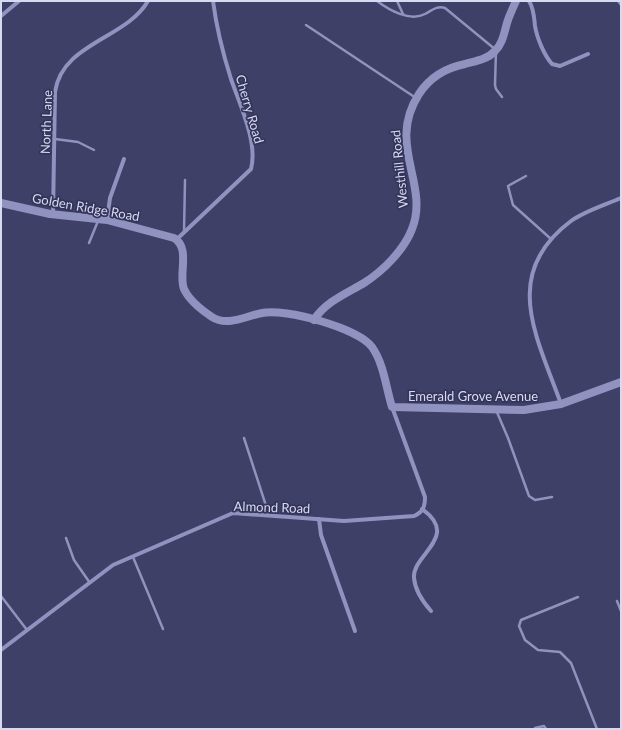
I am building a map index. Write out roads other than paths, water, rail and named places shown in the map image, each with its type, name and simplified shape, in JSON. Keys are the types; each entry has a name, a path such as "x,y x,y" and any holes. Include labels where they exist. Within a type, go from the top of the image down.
{"street":[{"path":"1,16 19,1"},
{"name":"North Lane","path":"53,214 55,92 58,79 72,59 138,16 148,1"},
{"name":"Cherry Road","path":"176,240 251,169 253,160 244,114 231,78 213,1"},
{"path":"496,50 504,36 507,23 516,1"},
{"path":"529,1 533,10 537,32 552,64 560,66 588,54"},
{"name":"Westhill Road","path":"314,320 331,304 379,272 400,249 412,230 415,220 416,199 405,132 408,117 416,99 427,84 440,73 456,66 481,60 496,50"},
{"path":"103,220 124,160"},
{"path":"561,404 533,325 529,296 532,271 541,253 551,239 572,220 621,198"},
{"name":"Golden Ridge Road","path":"1,203 53,214 103,220 152,231 176,240"},
{"path":"176,240 182,250 184,289 188,296 213,318 228,321 260,313 278,311 340,327 359,335 368,342 377,357 392,407 425,497 425,506 422,509 430,515 436,528 436,540 432,548 416,567 414,577 423,602 431,611"},
{"name":"Emerald Grove Avenue","path":"392,407 496,410 545,408 561,404 621,382"},
{"name":"Almond Road","path":"1,650 113,565 233,513 344,521 414,516 422,509"},
{"path":"319,519 321,535 355,631"}],"lane":[{"path":"377,1 392,10 403,14 420,16 437,7 445,8 496,50 495,85 496,90 502,97"},
{"path":"396,1 403,14"},
{"path":"618,1 621,5"},
{"path":"306,26 416,99"},
{"path":"55,139 78,142 94,150"},
{"path":"526,176 508,186 513,205 551,239"},
{"path":"184,232 185,180"},
{"path":"89,243 103,220"},
{"path":"496,410 529,496 534,500 552,497"},
{"path":"244,438 270,516"},
{"path":"66,538 74,560 90,583"},
{"path":"133,557 163,630"},
{"path":"1,596 27,630"},
{"path":"578,597 521,620 519,626 525,640 538,650 560,652 571,663 598,729"},
{"path":"617,601 621,611"},
{"path":"535,728 544,726 546,729"}]}
